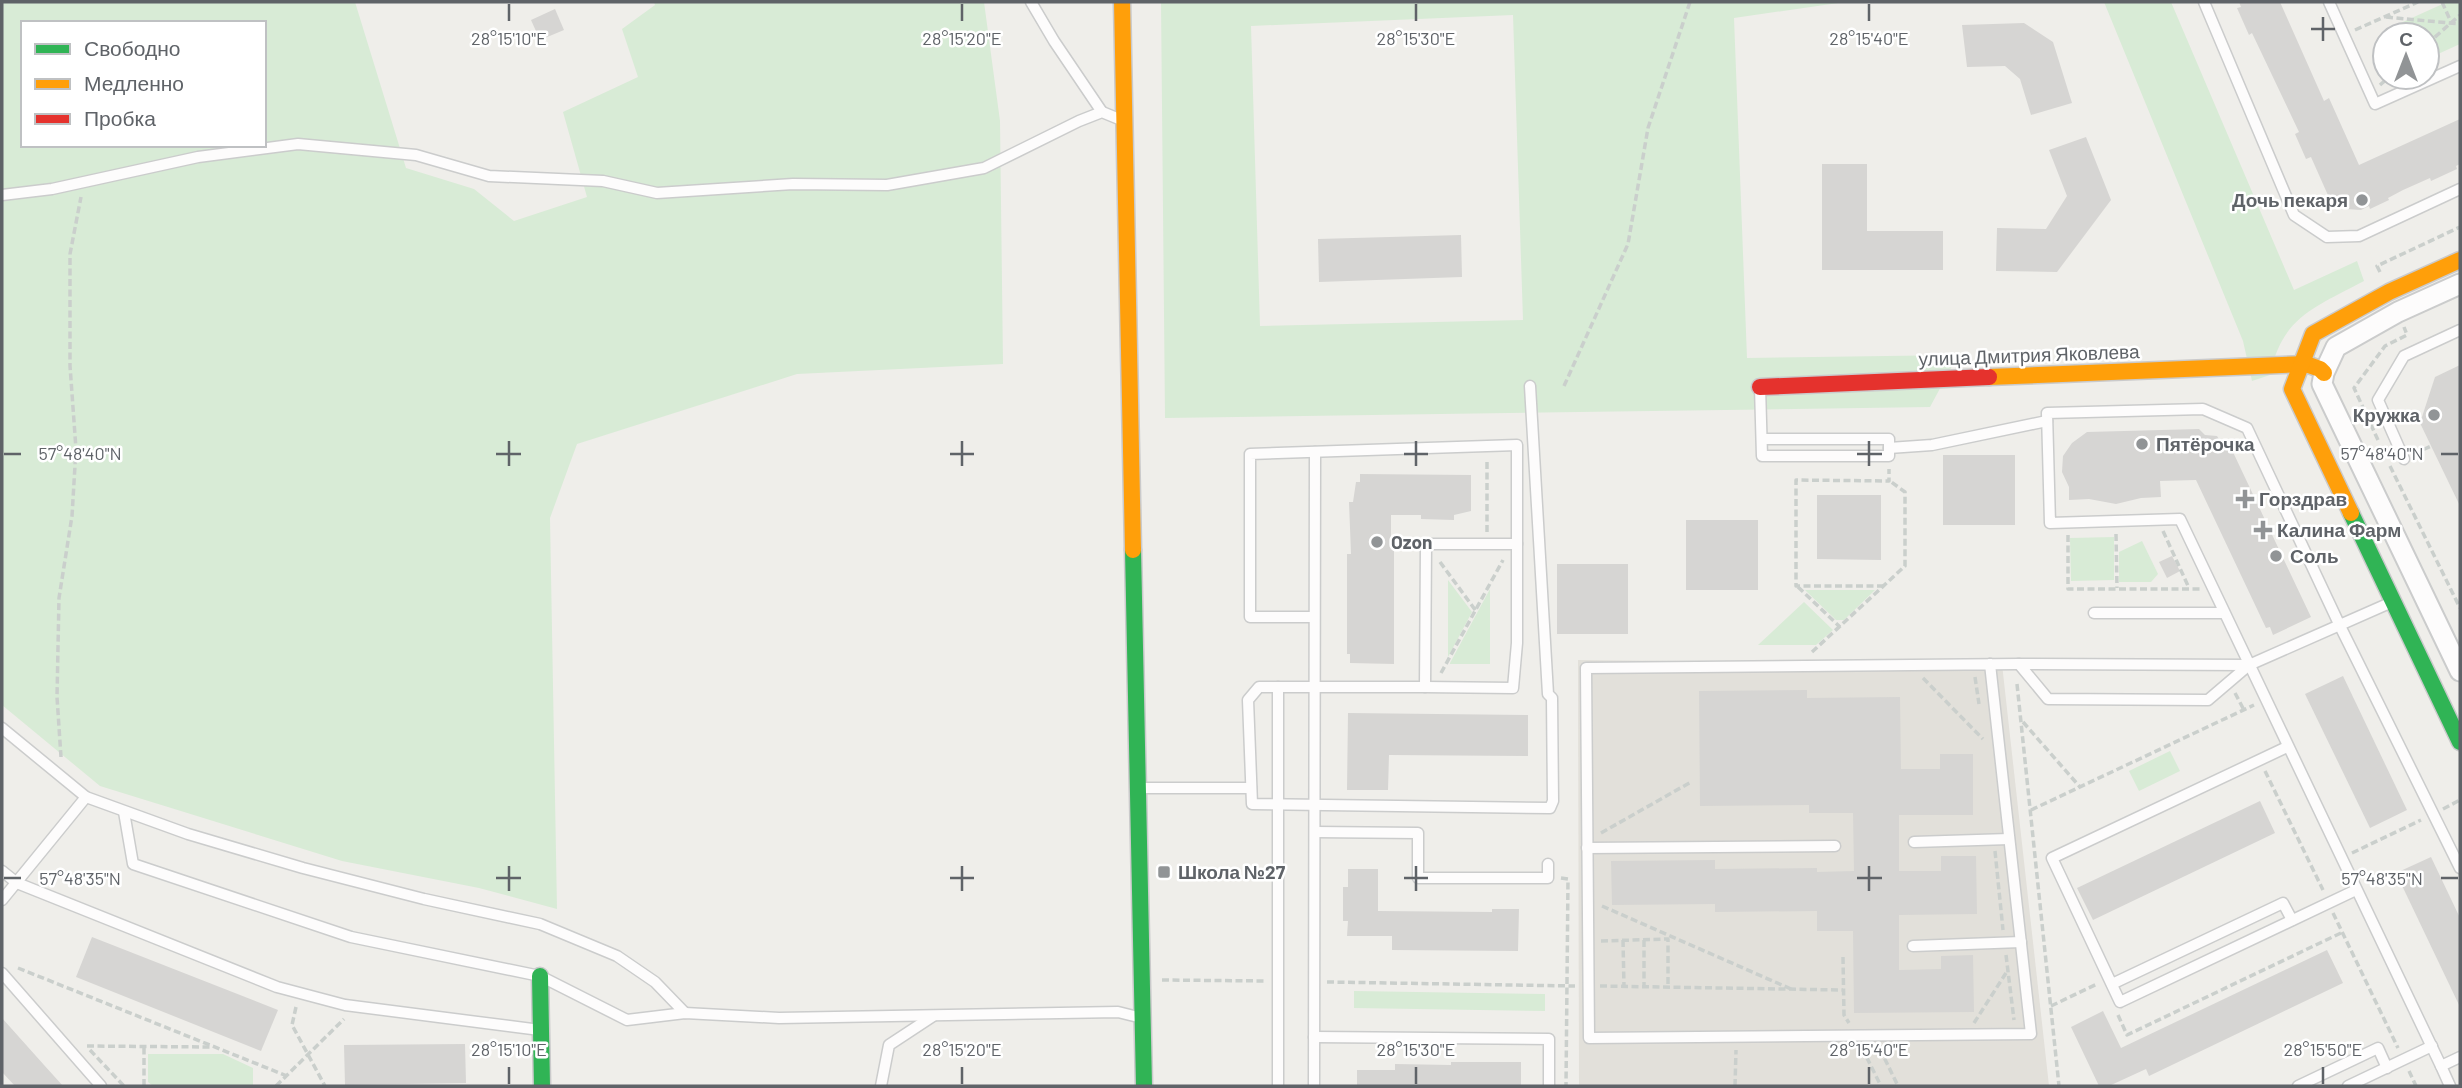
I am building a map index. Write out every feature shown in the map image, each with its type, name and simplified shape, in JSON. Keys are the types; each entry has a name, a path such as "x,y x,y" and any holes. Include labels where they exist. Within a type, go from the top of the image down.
{"street":[{"path":"1122,2 1144,1086"},
{"path":"2460,260 2381,296 2313,334 2292,389 2460,743"},
{"path":"2460,284 2390,316 2336,347 2322,384 2460,671"},
{"path":"2381,296 2372,312 2376,317 2390,316"},
{"path":"2300,365 2312,366 2324,373"},
{"name":"улица Дмитрия Яковлева","path":"1760,387 2300,365"},
{"path":"540,976 542,1086"}],"lane":[{"path":"1031,2 1102,112 1124,121"},
{"path":"2204,2 2294,215 2327,237 2359,236 2460,189"},
{"path":"2329,2 2375,104 2460,66"},
{"path":"2,195 52,189 198,157 298,144 416,155 489,176 603,181 657,193 721,191 793,184 887,185 984,168 1102,112"},
{"path":"2403,458 2378,400 2403,356 2460,330"},
{"path":"1314,617 1250,617 1250,454 1517,445 1514,544 1517,643 1513,688 1259,687 1248,700 1252,804 1550,808 1553,802 1552,698 1548,694 1530,386"},
{"path":"1760,387 1762,456 1889,452 2047,421"},
{"path":"2450,1086 2180,519 2050,523 2047,413 2203,409 2247,428 2340,626 2460,868"},
{"path":"1762,439 1889,439 1889,452"},
{"path":"1314,1086 1315,452"},
{"path":"1429,687 1426,544 1514,544"},
{"path":"2017,664 2048,699 2208,700 2249,665 2393,601"},
{"path":"2094,613 2224,613"},
{"path":"1990,664 2031,1034 1589,1038 1586,668 1990,664 2249,665"},
{"path":"1278,687 1278,1086"},
{"path":"2,728 86,797 188,834 317,871 540,925 617,956 655,982 685,1013"},
{"path":"2287,747 2052,858 2120,1002 2356,890"},
{"path":"1136,788 1251,788"},
{"path":"2,900 86,797"},
{"path":"124,812 133,864 351,937 540,976 627,1020 685,1013 779,1018 1118,1012 1143,1018"},
{"path":"1315,832 1418,833 1418,878 1548,878 1548,864"},
{"path":"1914,842 2009,839"},
{"path":"1587,844 1836,846"},
{"path":"2,871 17,883 277,988 345,1005 541,1030"},
{"path":"2110,981 2283,903 2291,920"},
{"path":"1913,946 2021,942"},
{"path":"2,972 100,1086"},
{"path":"881,1086 890,1045 934,1016"},
{"path":"1314,1037 1549,1039 1549,1086"},
{"path":"2348,1086 2432,1046"},
{"path":"2298,1086 2378,1048 2387,1068"},
{"path":"2441,1066 2460,1058"}],"path":[{"path":"1564,386 1628,244 1648,128 1690,2"},
{"path":"2344,35 2418,2"},
{"path":"2442,2 2451,23"},
{"path":"2441,32 2460,15"},
{"path":"2384,17 2460,23"},
{"path":"62,777 57,696 59,598 72,516 76,449 70,366 70,254 84,182"},
{"path":"2381,296 2377,267 2460,227"},
{"path":"2383,450 2354,388 2385,346 2407,335 2390,316"},
{"path":"1487,446 1487,544"},
{"path":"1889,452 1889,481"},
{"path":"2389,462 2460,608"},
{"path":"1812,652 1840,627 1905,566 1905,492 1892,481 1796,480 1796,586 1840,627"},
{"path":"2158,520 2190,589"},
{"path":"2104,534 2128,534"},
{"path":"2116,534 2117,589"},
{"path":"2152,534 2164,534"},
{"path":"2080,535 2068,535 2068,589 2213,589"},
{"path":"1426,544 1476,611"},
{"path":"1429,687 1514,544"},
{"path":"1796,586 1884,586"},
{"path":"2017,664 2059,1086"},
{"path":"1910,665 1983,739"},
{"path":"2031,810 2265,700"},
{"path":"2022,721 2080,787"},
{"path":"2260,760 2416,1086"},
{"path":"1587,844 1692,782"},
{"path":"2341,858 2460,800"},
{"path":"1548,878 1567,878 1566,1086"},
{"path":"1588,899 1792,989"},
{"path":"2117,1013 2127,1035 2343,932"},
{"path":"1588,942 1668,939 1668,988"},
{"path":"1623,940 1623,986"},
{"path":"1644,940 1644,987"},
{"path":"1843,957 1844,1015"},
{"path":"13,966 287,1076"},
{"path":"1967,1034 2007,972"},
{"path":"1143,979 1277,981"},
{"path":"2051,1006 2110,981"},
{"path":"1314,982 1843,990"},
{"path":"297,1005 292,1025 325,1086"},
{"path":"276,1086 345,1019"},
{"path":"1873,1035 1898,1086"},
{"path":"1735,1086 1737,1036"},
{"path":"87,1046 216,1047"},
{"path":"144,1047 144,1086"}],"shaded area":[{"path":"1578,660 2002,664 2049,1086 1579,1086"}],"green space":[{"path":"2,2 355,2 406,168 474,189 514,221 587,197 563,112 638,77 622,29 655,5 654,2 984,2 1000,121 1003,364 797,374 577,444 550,518 557,909 479,888 342,861 100,786 2,705"},
{"path":"1161,2 1845,2 1734,18 1747,358 1958,355 1930,407 1165,418","holes":["1513,15 1523,320 1260,326 1251,26"]},
{"path":"2104,2 2171,2 2294,290 2357,261 2364,281 2316,307 2292,326 2283,339 2270,375 2252,381 2243,341"},
{"path":"2447,2 2460,2 2460,44 2441,53 2441,21 2405,21"},
{"path":"2114,537 2114,580 2071,581 2070,538"},
{"path":"2142,541 2158,574 2151,582 2119,582 2119,552"},
{"path":"1448,580 1472,612 1448,657"},
{"path":"1490,589 1490,664 1450,664 1450,663"},
{"path":"1805,590 1875,590 1844,620 1836,620"},
{"path":"1804,602 1833,630 1816,645 1758,645"},
{"path":"2170,751 2180,771 2139,791 2129,771"},
{"path":"1354,991 1545,994 1545,1011 1354,1008"},
{"path":"148,1054 223,1054 253,1068 253,1086 153,1086 148,1082"}],"building":[{"path":"2239,2 2280,2 2324,101 2329,98 2359,165 2460,119 2460,164 2456,166 2457,169 2403,190 2370,209 2369,206 2361,210 2346,209 2334,201 2331,202 2311,157 2306,159 2295,134 2299,132 2252,33 2249,35 2237,8 2241,7"},
{"path":"555,9 564,30 540,40 531,20"},
{"path":"2024,23 2053,42 2072,103 2031,115 2020,79 2005,66 1967,67 1962,25"},
{"path":"2086,137 2111,200 2057,272 1996,271 1997,228 2046,229 2067,196 2049,150"},
{"path":"1822,164 1867,164 1867,231 1943,231 1943,270 1822,270"},
{"path":"1461,235 1462,277 1319,282 1318,239"},
{"path":"2460,365 2460,506 2420,423 2435,377"},
{"path":"2199,429 2205,435 2217,436 2224,447 2232,450 2311,617 2273,635 2270,627 2266,628 2196,480 2160,481 2161,497 2116,504 2089,499 2069,500 2069,487 2062,472 2063,456 2072,443 2087,432"},
{"path":"1943,455 2015,455 2015,525 1943,525"},
{"path":"1360,474 1471,475 1471,511 1454,515 1454,520 1421,519 1421,515 1391,515 1391,545 1394,545 1394,664 1350,663 1350,654 1347,654 1347,554 1351,554 1349,502 1353,502"},
{"path":"1817,495 1881,495 1881,560 1817,559"},
{"path":"1686,520 1758,520 1758,590 1686,590"},
{"path":"2172,556 2180,571 2167,578 2159,562"},
{"path":"1557,564 1628,564 1628,634 1557,634"},
{"path":"2343,676 2407,810 2370,828 2305,694"},
{"path":"1807,690 1807,698 1900,697 1901,769 1940,769 1940,754 1973,754 1973,815 1899,815 1899,871 1941,871 1941,856 1976,856 1977,914 1899,915 1899,970 1941,969 1941,956 1973,955 1974,1012 1854,1013 1853,931 1817,931 1817,911 1715,912 1715,904 1612,905 1611,861 1715,860 1715,869 1817,868 1817,872 1854,871 1853,813 1809,813 1809,805 1700,806 1699,691"},
{"path":"1348,713 1528,715 1528,756 1389,755 1388,790 1347,790"},
{"path":"2260,801 2275,833 2093,920 2077,888"},
{"path":"2431,857 2460,918 2460,1007 2396,873"},
{"path":"1348,869 1378,869 1378,911 1492,912 1492,909 1519,909 1518,951 1392,950 1392,936 1347,936 1348,921 1343,921 1343,887 1348,887"},
{"path":"92,937 278,1010 261,1051 76,977"},
{"path":"2327,950 2343,983 2149,1076 2146,1069 2109,1086 2099,1086 2071,1027 2103,1011 2121,1048"},
{"path":"2,1018 63,1086 15,1086 2,1072"},
{"path":"465,1044 466,1083 345,1085 344,1045"},
{"path":"1451,1062 1521,1062 1521,1086 1357,1086 1357,1070 1395,1070 1395,1064 1451,1065"}],"traffic: fast":[{"path":"2351,513 2460,742"},
{"path":"1133,550 1144,1086"},
{"path":"540,976 542,1086"}],"traffic: slow":[{"path":"1122,2 1133,550"},
{"path":"2351,513 2292,389 2313,334 2389,292 2460,260"},
{"path":"1989,377 2306,364 2324,373"}],"traffic: jam":[{"path":"1760,387 1989,377"}],"place":[{"name":"Дочь пекаря","path":"2362,200"},
{"name":"Кружка","path":"2434,415"},
{"name":"Пятёрочка","path":"2142,444"},
{"name":"Горздрав","path":"2245,499"},
{"name":"Калина Фарм","path":"2263,530"},
{"name":"Ozon","path":"1377,542"},
{"name":"Соль","path":"2276,556"},
{"name":"Школа №27","path":"1164,872"}]}
